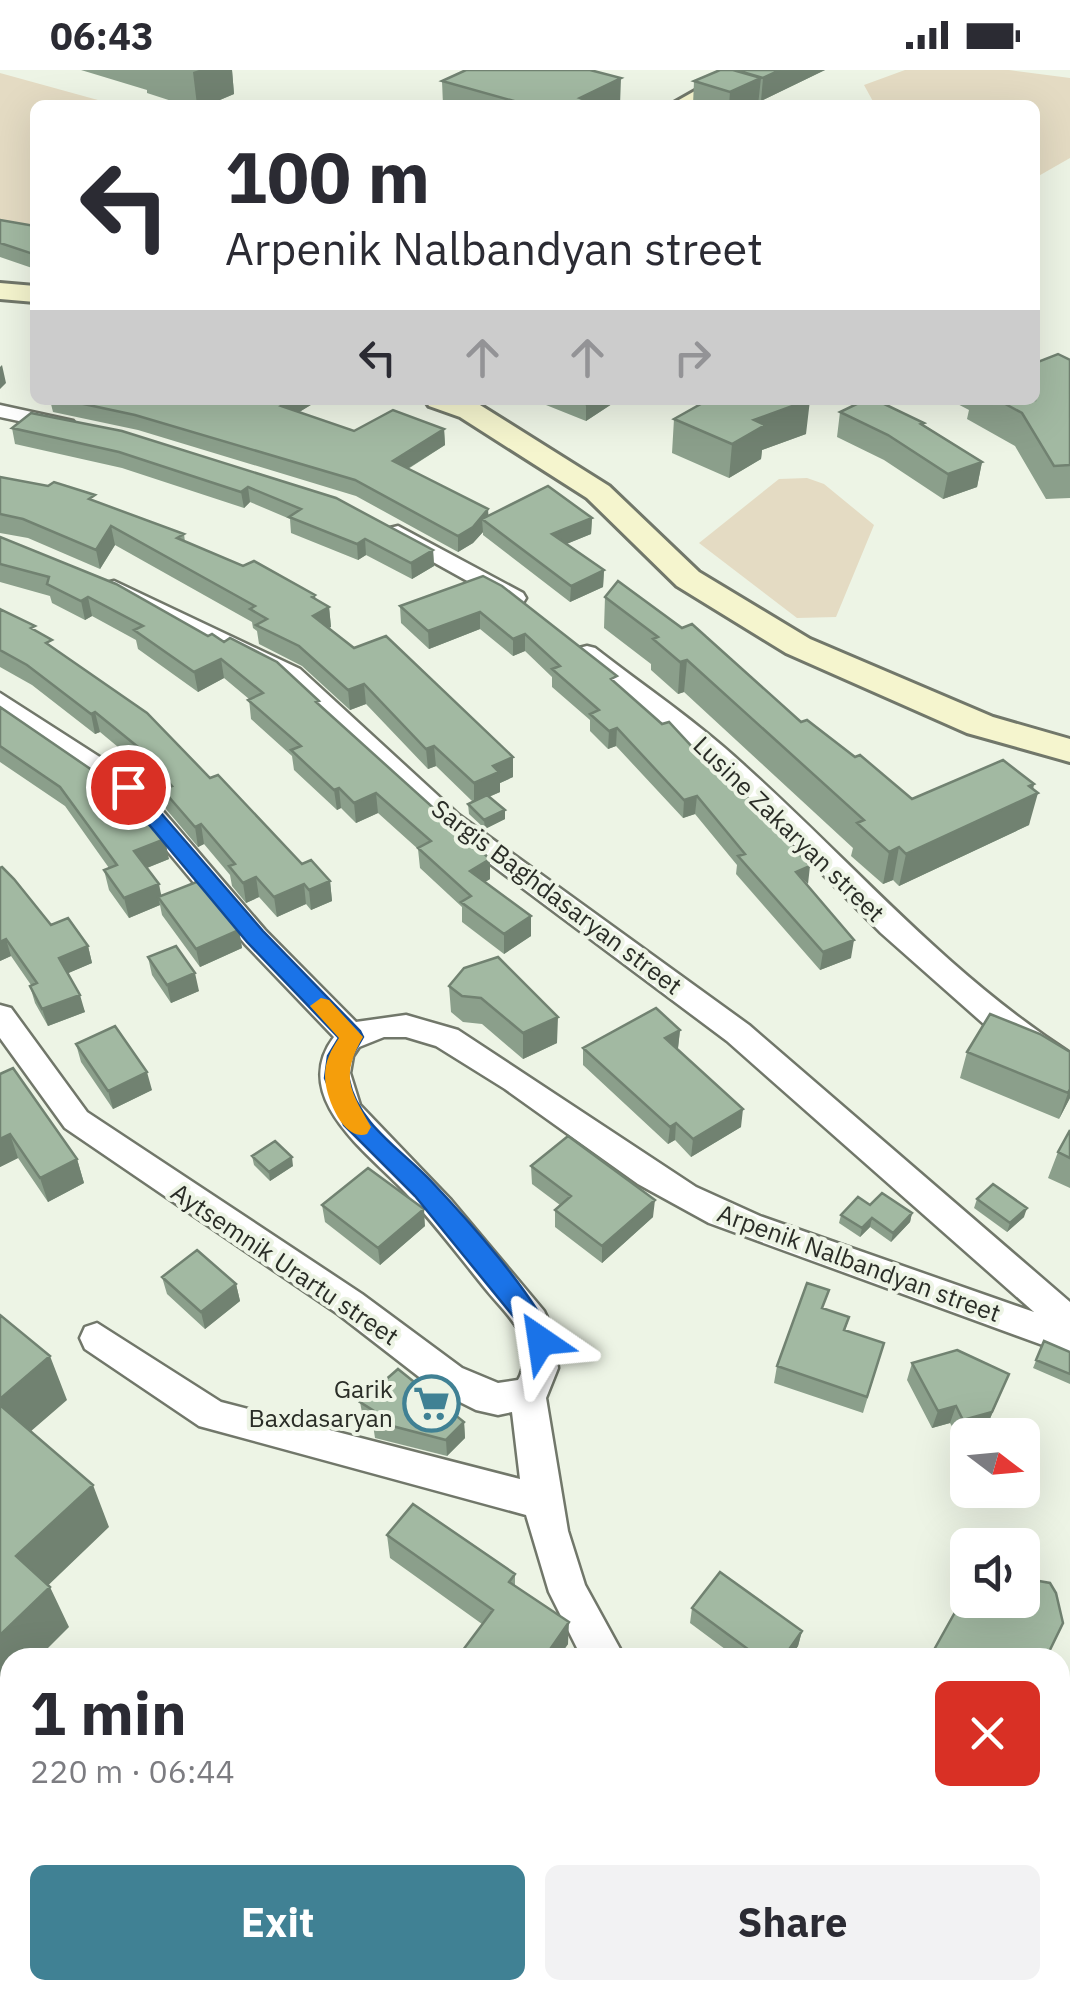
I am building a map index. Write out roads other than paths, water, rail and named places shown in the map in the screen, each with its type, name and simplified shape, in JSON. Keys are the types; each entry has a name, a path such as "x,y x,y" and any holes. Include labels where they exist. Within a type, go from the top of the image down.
{"main road":[{"path":"690,100 747,70"},
{"path":"0,291 30,294"},
{"path":"453,405 470,411 598,492 688,578 798,646 980,725 1070,752"}],"street":[{"path":"0,411 93,430"},
{"path":"380,523 512,595 539,616"},
{"name":"Sargis Baghdasaryan street","path":"84,575 167,611 291,674 450,821 738,1033 1070,1323"},
{"name":"Lusine Zakaryan street","path":"566,638 735,770 891,926 976,1000 1070,1068"},
{"path":"0,700 128,787 255,936 352,1037 339,1056 336,1078 353,1119 424,1189 538,1331 540,1372 528,1394 548,1542 564,1588 599,1648"},
{"name":"Aytsemnik Urartu street","path":"0,1016 76,1120 350,1304 449,1380 476,1394 498,1399 528,1394"},
{"name":"Arpenik Nalbandyan street","path":"352,1037 370,1026 388,1024 436,1032 629,1164 720,1214 1070,1340"},
{"path":"97,1338 212,1415 543,1502"}],"place":[{"name":"Garik Baxdasaryan","path":"432,1403"}]}
